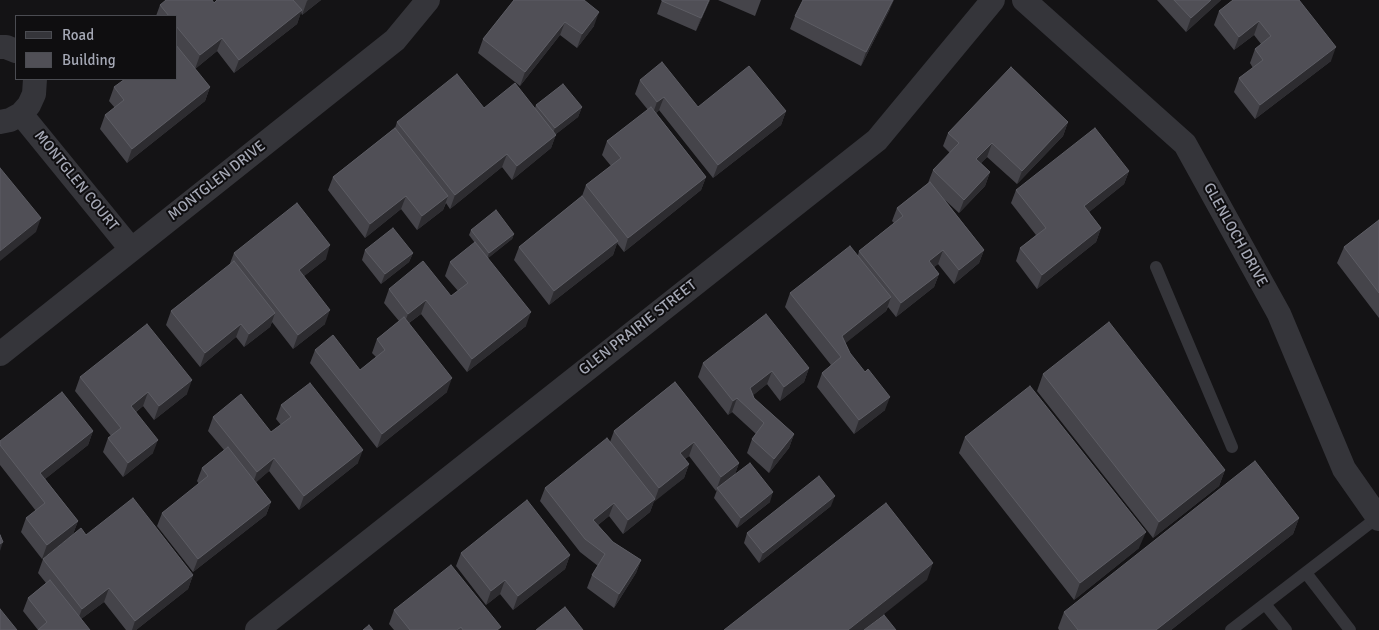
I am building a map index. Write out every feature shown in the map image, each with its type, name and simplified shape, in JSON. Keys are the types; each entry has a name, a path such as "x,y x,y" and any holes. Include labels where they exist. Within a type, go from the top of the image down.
{"street":[{"name":"MONTGLEN DRIVE","path":"0,354 395,40 428,0"},
{"name":"GLEN PRAIRIE STREET","path":"257,630 877,140 993,0"},
{"name":"GLENLOCH DRIVE","path":"1024,0 1185,144 1279,314 1344,469 1378,518"},
{"path":"0,47 6,47 15,52"},
{"name":"MONTGLEN COURT","path":"35,80 34,94 29,105 10,118 131,249"}],"lane":[{"path":"1156,266 1232,447"},
{"path":"1231,630 1378,518"},
{"path":"1306,573 1350,630"},
{"path":"1265,604 1286,630"}],"building":[{"path":"166,0 212,0 214,3 217,0 293,0 302,10 239,60 222,38 200,55 178,28 178,15 168,15 160,5"},
{"path":"514,0 584,0 599,12 582,34 565,22 525,72 483,39"},
{"path":"662,0 709,0 701,18"},
{"path":"803,0 893,0 866,52 795,16"},
{"path":"1174,0 1211,0 1191,18"},
{"path":"1233,0 1299,0 1336,47 1260,105 1239,78 1263,60 1255,49 1271,36 1259,21 1239,37 1219,11"},
{"path":"178,47 210,87 132,149 105,115 124,100 114,87 124,80 178,80"},
{"path":"662,62 698,107 749,66 786,111 718,165 664,97 657,102 640,80"},
{"path":"1011,67 1068,122 1022,171 992,143 976,159 990,172 964,200 933,170 959,143 948,133"},
{"path":"457,74 484,108 515,83 556,135 517,166 507,154 455,195 397,122"},
{"path":"563,84 582,107 555,128 536,105"},
{"path":"651,107 706,177 628,238 586,185 621,158 607,141"},
{"path":"395,128 448,196 422,216 406,196 370,224 333,177"},
{"path":"1095,128 1129,171 1084,206 1101,228 1042,275 1020,248 1046,228 1016,190"},
{"path":"0,168 41,218 0,251"},
{"path":"930,182 984,250 959,270 943,250 929,261 939,274 901,303 859,251 903,216 897,208"},
{"path":"582,196 618,241 554,291 519,247"},
{"path":"297,203 330,245 299,270 330,310 298,335 234,253"},
{"path":"496,210 514,234 489,253 471,230"},
{"path":"1379,220 1379,293 1344,247"},
{"path":"393,228 413,253 385,274 365,250"},
{"path":"475,242 531,312 472,359 426,300 408,314 389,289 423,261 451,296 468,283 450,262"},
{"path":"850,246 891,297 842,336 850,353 865,372 868,369 890,397 859,420 822,373 841,357 790,293"},
{"path":"234,261 275,313 249,334 241,324 205,353 171,311"},
{"path":"766,314 809,368 784,387 772,371 750,388 754,398 794,434 774,459 752,439 764,423 737,398 733,401 703,363"},
{"path":"404,317 452,378 382,434 315,350 333,335 360,370 385,350 377,339"},
{"path":"1109,322 1225,470 1159,522 1043,374"},
{"path":"147,324 192,380 159,406 148,392 131,406 158,440 128,463 108,438 121,428 80,377"},
{"path":"675,382 739,463 721,477 694,442 680,453 689,464 659,488 614,431"},
{"path":"310,383 363,450 304,496 274,458 257,472 213,417 241,394 271,432 291,417 281,405"},
{"path":"1030,386 1146,532 1080,583 965,437"},
{"path":"62,392 93,431 40,473 78,521 47,545 26,518 45,503 0,445 0,441"},
{"path":"607,438 655,499 628,520 614,503 593,520 613,542 641,560 619,594 592,575 605,554 585,539 545,488"},
{"path":"228,447 271,502 198,559 162,513 208,476 202,468"},
{"path":"1255,461 1299,518 1156,630 1078,630 1064,612"},
{"path":"750,463 773,492 741,518 717,488"},
{"path":"819,476 835,496 763,553 747,533"},
{"path":"133,498 193,575 135,621 109,588 82,609 43,559 81,528 86,535"},
{"path":"527,500 570,555 518,596 505,580 491,591 461,553"},
{"path":"886,503 933,563 848,630 724,630"},
{"path":"451,565 501,627 497,630 463,630 461,627 457,630 410,630 394,610"},
{"path":"50,580 90,630 38,630 47,622 28,598"},
{"path":"565,607 583,630 536,630"},
{"path":"0,609 17,630 0,630"},
{"path":"884,615 896,630 864,630"},
{"path":"369,625 373,630 363,630"}]}
